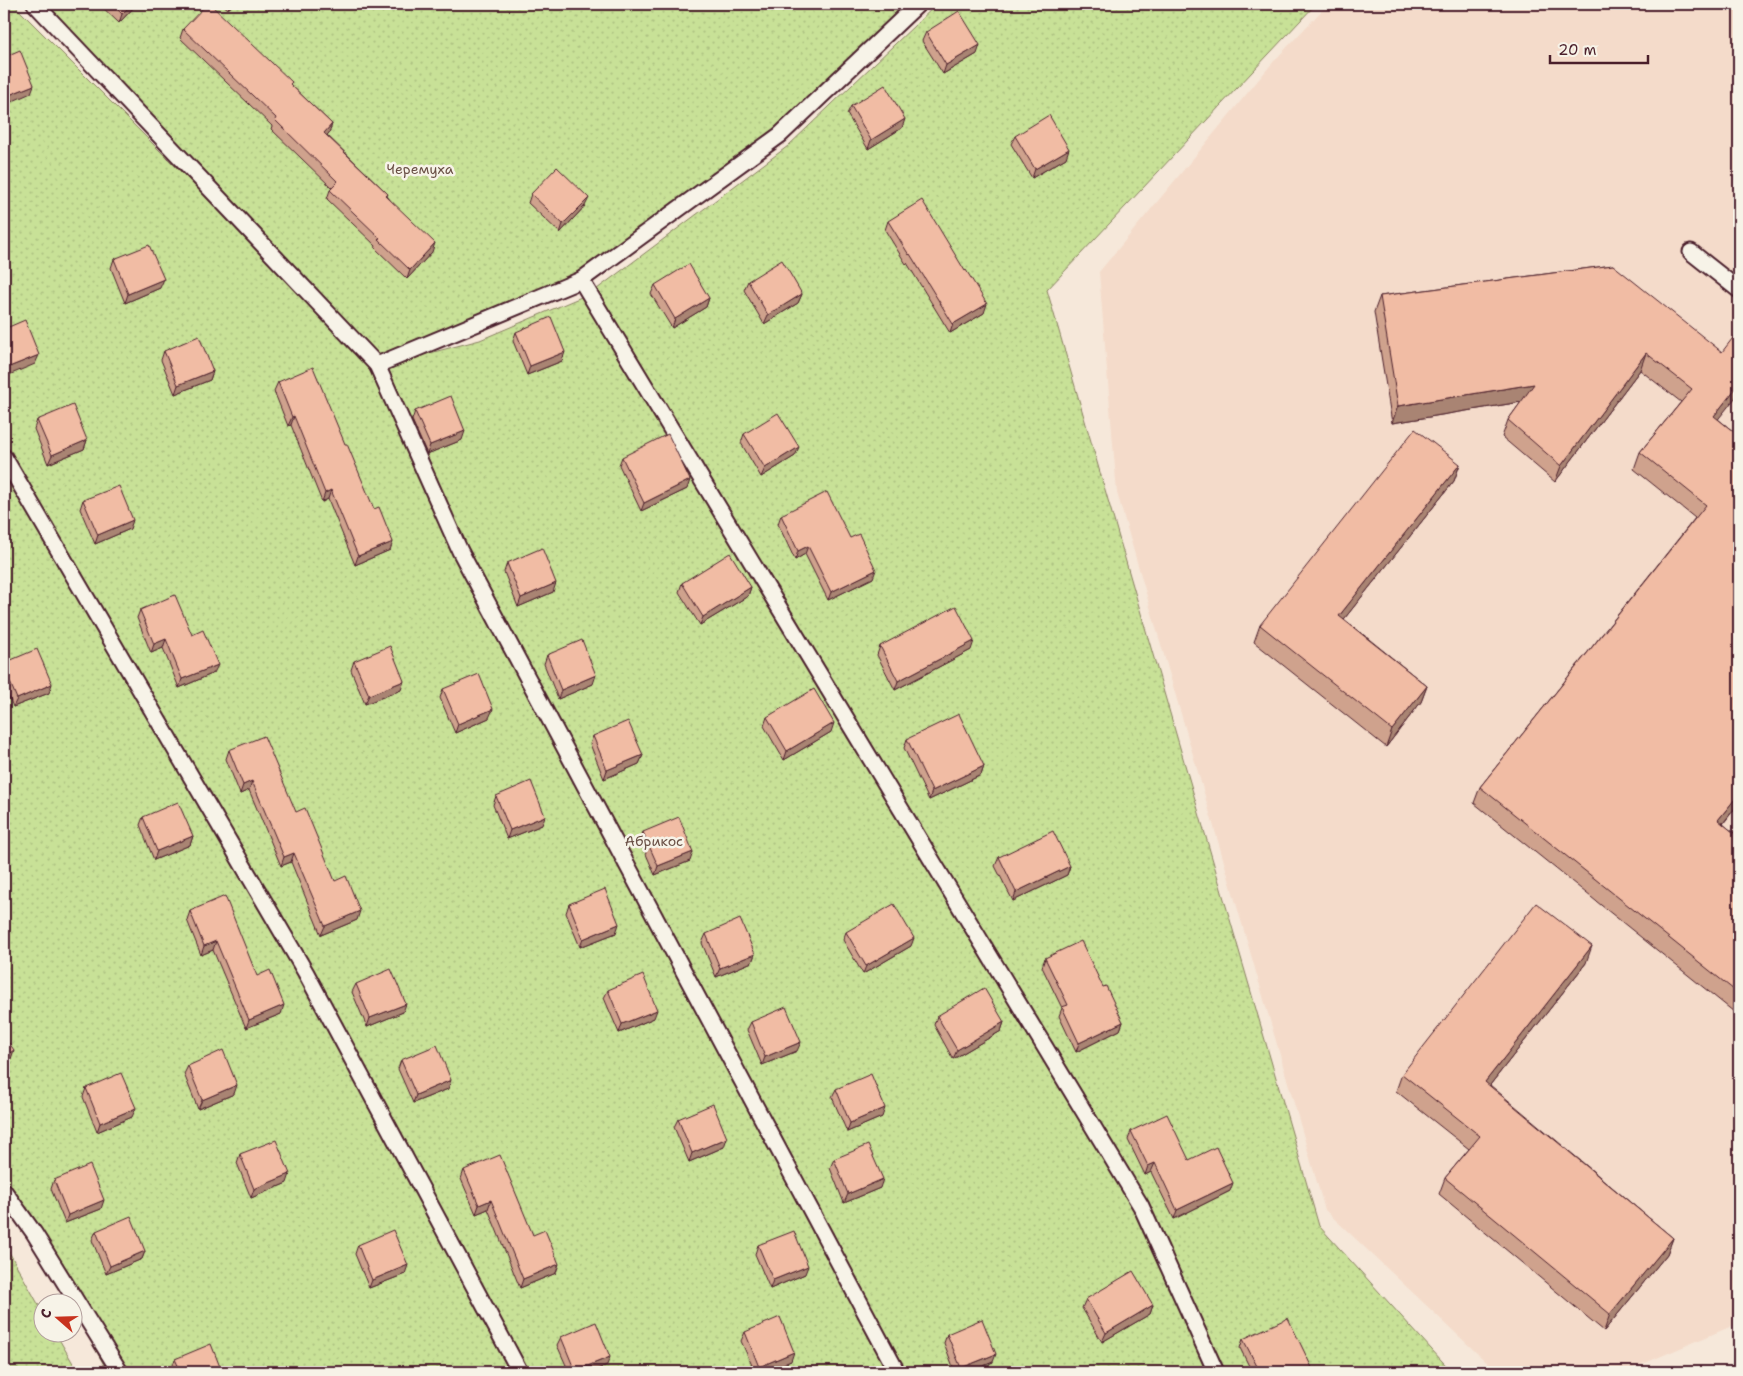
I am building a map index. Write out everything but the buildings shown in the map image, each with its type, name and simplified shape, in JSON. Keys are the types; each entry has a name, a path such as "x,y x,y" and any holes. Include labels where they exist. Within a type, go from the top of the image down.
{"lane":[{"path":"35,4 377,365 460,550 897,1372"},
{"path":"377,365 581,280 780,135 918,4"},
{"path":"1691,252 1739,290"},
{"path":"581,280 1141,1206 1216,1372"},
{"path":"4,457 306,973 520,1372"},
{"path":"4,1191 34,1233 120,1372"}],"shaded area":[{"path":"1328,4 1739,4 1739,1323 1624,1372 1497,1372 1325,1210 1117,493 1099,272 1274,61"}],"green space":[{"name":"Абрикос","path":"4,4 13,4 376,367 480,340 593,292 788,146 937,4 1316,4 1047,290 1319,1226 1452,1372 108,1372 82,1326 82,1294 64,1294 4,1186"},
{"name":"Черемуха","path":"35,4 918,4 780,135 581,280 377,365"},
{"path":"4,1243 32,1294 32,1344 62,1344 78,1372 4,1372"}]}
